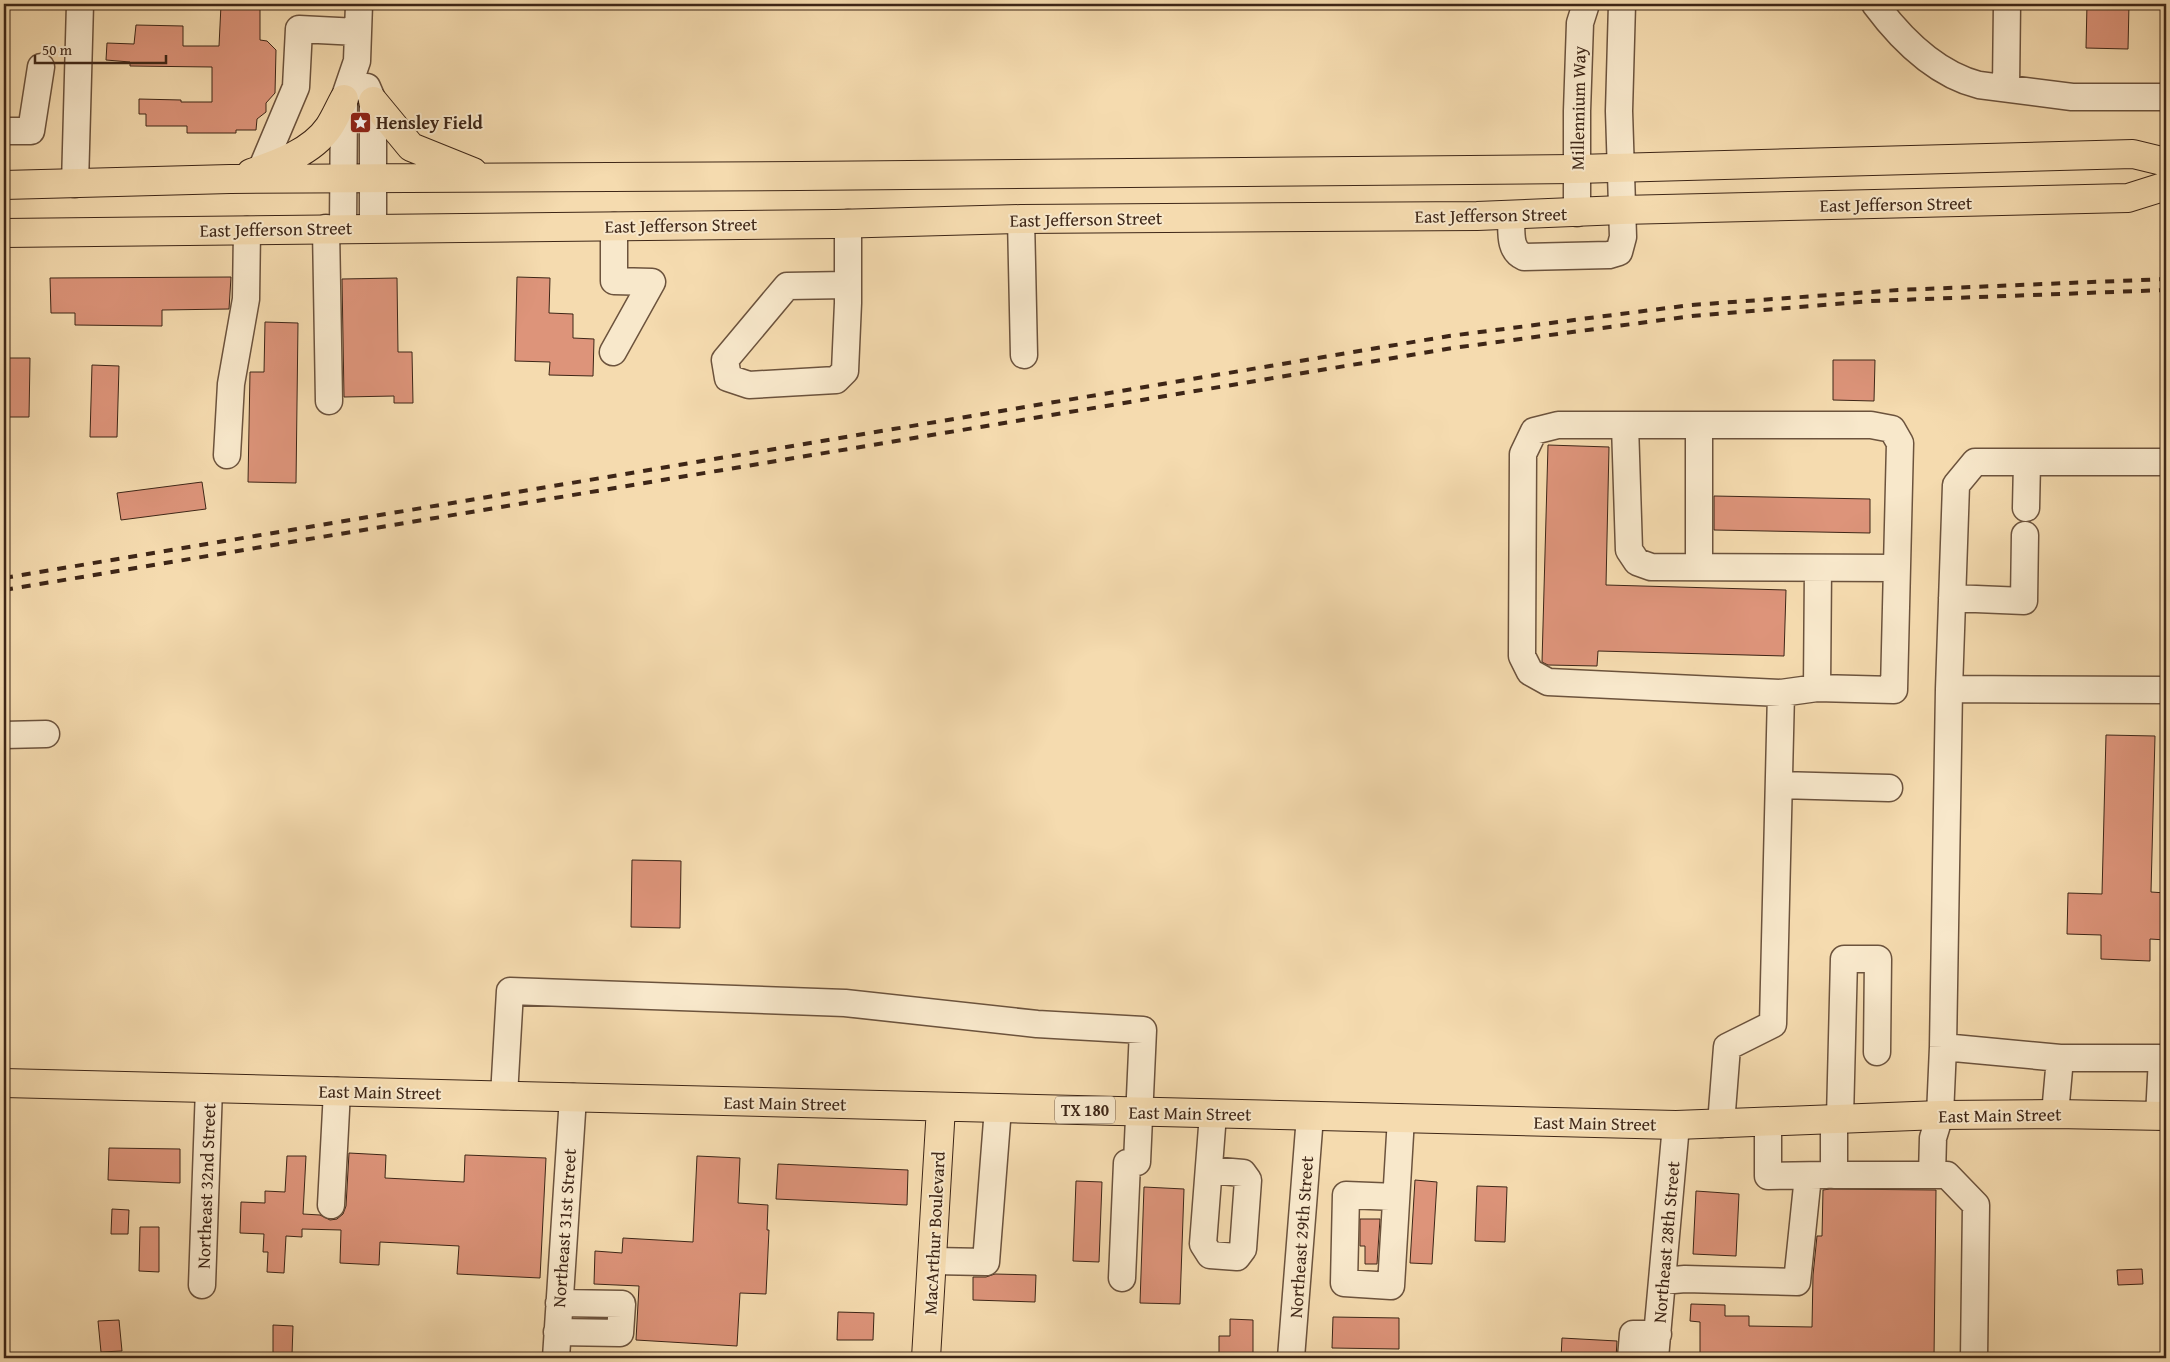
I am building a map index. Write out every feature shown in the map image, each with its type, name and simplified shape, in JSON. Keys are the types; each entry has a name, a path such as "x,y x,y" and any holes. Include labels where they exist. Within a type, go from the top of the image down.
{"main road":[{"path":"230,179 261,170 305,150 328,129 344,99"},
{"path":"373,101 411,147 491,179"},
{"path":"4,185 230,179 491,179 1620,168 2133,154 2166,162"},
{"name":"East Jefferson Street","path":"4,233 841,224 1021,219 1511,215 1621,210 2128,198 2166,186"},
{"name":"East Main Street","path":"4,1082 1676,1126 1940,1115 2055,1114 2162,1116"},
{"name":"MacArthur Boulevard","path":"926,1358 941,1107"}],"street":[{"path":"75,184 80,4"},
{"path":"329,401 335,228 343,179 344,99 357,61 359,4"},
{"name":"Millennium Way","path":"1577,213 1576,168 1580,23 1586,4"},
{"path":"1511,215 1514,249 1524,257 1609,255 1619,252 1622,245 1620,74 1622,4"},
{"path":"1875,4 1903,36 1932,62 1966,82 2072,97 2166,96"},
{"path":"2006,87 2007,4"},
{"path":"261,170 296,87 299,29 358,32"},
{"path":"357,61 373,101 373,228"},
{"path":"4,131 31,131 41,67"},
{"path":"1578,74 1620,74"},
{"path":"1021,219 1024,355"},
{"path":"841,224 845,371 836,380 749,385 728,378 725,360 787,286 842,285"},
{"path":"612,352 652,282 614,281 614,226"},
{"path":"228,455 231,384 246,299 247,230"},
{"path":"1871,424 1892,429 1900,443 1894,690 1817,688 1781,694 1548,682 1530,672 1522,656 1523,454 1534,431 1558,425 1698,425 1871,424"},
{"path":"1626,425 1629,550 1637,562 1651,566 1897,568"},
{"path":"1698,425 1699,567"},
{"path":"1932,1175 1933,1138 1940,1115 1943,1048 1949,689 1956,485 1975,462 2166,462"},
{"path":"2026,508 2027,462"},
{"path":"1952,598 2024,602 2025,535"},
{"path":"1817,688 1818,568"},
{"path":"1949,689 2166,690"},
{"path":"1721,1124 1727,1047 1773,1024 1781,694"},
{"path":"4,736 46,734"},
{"path":"1779,785 1889,788"},
{"path":"1834,1175 1844,959 1878,959 1877,1052"},
{"path":"504,1096 510,991 846,1003 1038,1024 1144,1030 1136,1162 1127,1163 1122,1278"},
{"path":"1943,1048 2060,1058 2164,1058 2162,1116"},
{"path":"2055,1114 2060,1058"},
{"name":"Northeast 32nd Street","path":"202,1285 209,1088"},
{"path":"330,1206 337,1091"},
{"name":"Northeast 31st Street","path":"556,1358 573,1098"},
{"path":"933,1261 986,1262 998,1108"},
{"path":"1209,1170 1213,1114"},
{"name":"Northeast 29th Street","path":"1291,1358 1310,1116"},
{"path":"1396,1197 1401,1118"},
{"path":"1768,1122 1768,1176 1947,1175 1976,1205 1974,1358"},
{"name":"Northeast 28th Street","path":"1657,1346 1676,1126"},
{"path":"1662,1282 1685,1279 1797,1282 1808,1176"},
{"path":"558,1332 620,1334 622,1304 559,1303"},
{"path":"1631,1358 1633,1334 1657,1346"}],"building":[{"path":"2087,4 2129,4 2128,49 2086,48"},
{"path":"221,5 260,6 260,40 267,41 276,50 275,93 266,103 266,112 257,119 256,130 236,130 236,133 187,133 187,126 146,126 146,114 139,114 139,99 212,102 212,67 130,66 130,62 106,60 107,43 134,44 136,25 183,26 183,46 219,46"},
{"path":"231,277 229,309 162,310 162,326 75,325 75,313 51,313 50,278"},
{"path":"517,277 550,278 549,313 573,314 573,338 594,339 593,376 549,375 550,362 515,361"},
{"path":"397,278 398,352 412,352 413,403 394,403 394,396 344,397 342,279"},
{"path":"265,322 298,323 296,483 248,482 250,372 264,372"},
{"path":"4,358 30,358 29,417 4,417"},
{"path":"1833,360 1875,360 1874,401 1833,400"},
{"path":"92,365 119,366 117,437 90,437"},
{"path":"1548,445 1609,447 1606,585 1786,590 1784,656 1598,651 1597,666 1548,665 1542,662"},
{"path":"202,482 206,509 121,520 117,493"},
{"path":"1714,496 1870,499 1870,533 1714,530"},
{"path":"2106,735 2155,736 2151,892 2166,893 2166,940 2150,939 2150,961 2101,959 2101,935 2067,934 2068,893 2102,894"},
{"path":"632,860 681,861 680,928 631,927"},
{"path":"109,1148 180,1149 180,1183 108,1180"},
{"path":"349,1153 386,1155 385,1178 464,1182 465,1155 546,1158 540,1278 457,1274 459,1246 380,1242 379,1265 340,1263 341,1230 302,1229 302,1237 286,1236 284,1273 267,1272 268,1252 263,1252 264,1234 240,1233 241,1202 265,1203 265,1191 285,1192 287,1156 306,1156 303,1214 320,1215 330,1220 337,1219 343,1214 346,1206"},
{"path":"697,1156 740,1158 738,1203 768,1205 767,1230 769,1230 766,1294 740,1293 737,1346 636,1340 639,1286 594,1284 595,1251 622,1253 623,1238 693,1242"},
{"path":"778,1164 908,1170 907,1205 776,1199"},
{"path":"1415,1180 1437,1182 1432,1264 1410,1263"},
{"path":"1076,1181 1102,1182 1099,1262 1073,1261"},
{"path":"1477,1186 1507,1187 1505,1242 1475,1241"},
{"path":"1144,1187 1184,1189 1180,1304 1140,1303"},
{"path":"1823,1190 1936,1190 1934,1358 1700,1358 1700,1322 1690,1321 1691,1304 1725,1305 1725,1316 1749,1316 1749,1326 1812,1327 1813,1275 1817,1236 1822,1236"},
{"path":"1696,1191 1739,1194 1736,1256 1693,1254"},
{"path":"112,1209 129,1210 128,1234 111,1234"},
{"path":"1360,1219 1380,1219 1377,1264 1365,1264 1365,1246 1360,1246"},
{"path":"140,1227 159,1227 159,1272 139,1271"},
{"path":"2142,1269 2143,1284 2118,1285 2117,1270"},
{"path":"995,1274 1036,1275 1035,1302 973,1300 973,1277 986,1277"},
{"path":"838,1312 874,1313 873,1340 837,1340"},
{"path":"1333,1317 1399,1318 1399,1349 1332,1348"},
{"path":"1230,1319 1253,1320 1253,1358 1219,1358 1219,1336 1230,1336"},
{"path":"119,1320 122,1351 101,1352 98,1321"},
{"path":"273,1325 293,1326 292,1355 273,1354"},
{"path":"1562,1338 1617,1341 1616,1358 1561,1358"}],"railway":[{"path":"4,578 1449,336 1691,305 1898,290 2166,279"},
{"path":"4,590 1453,348 1692,316 1872,301 2166,290"}],"place":[{"name":"Hensley Field","path":"360,122"}]}
